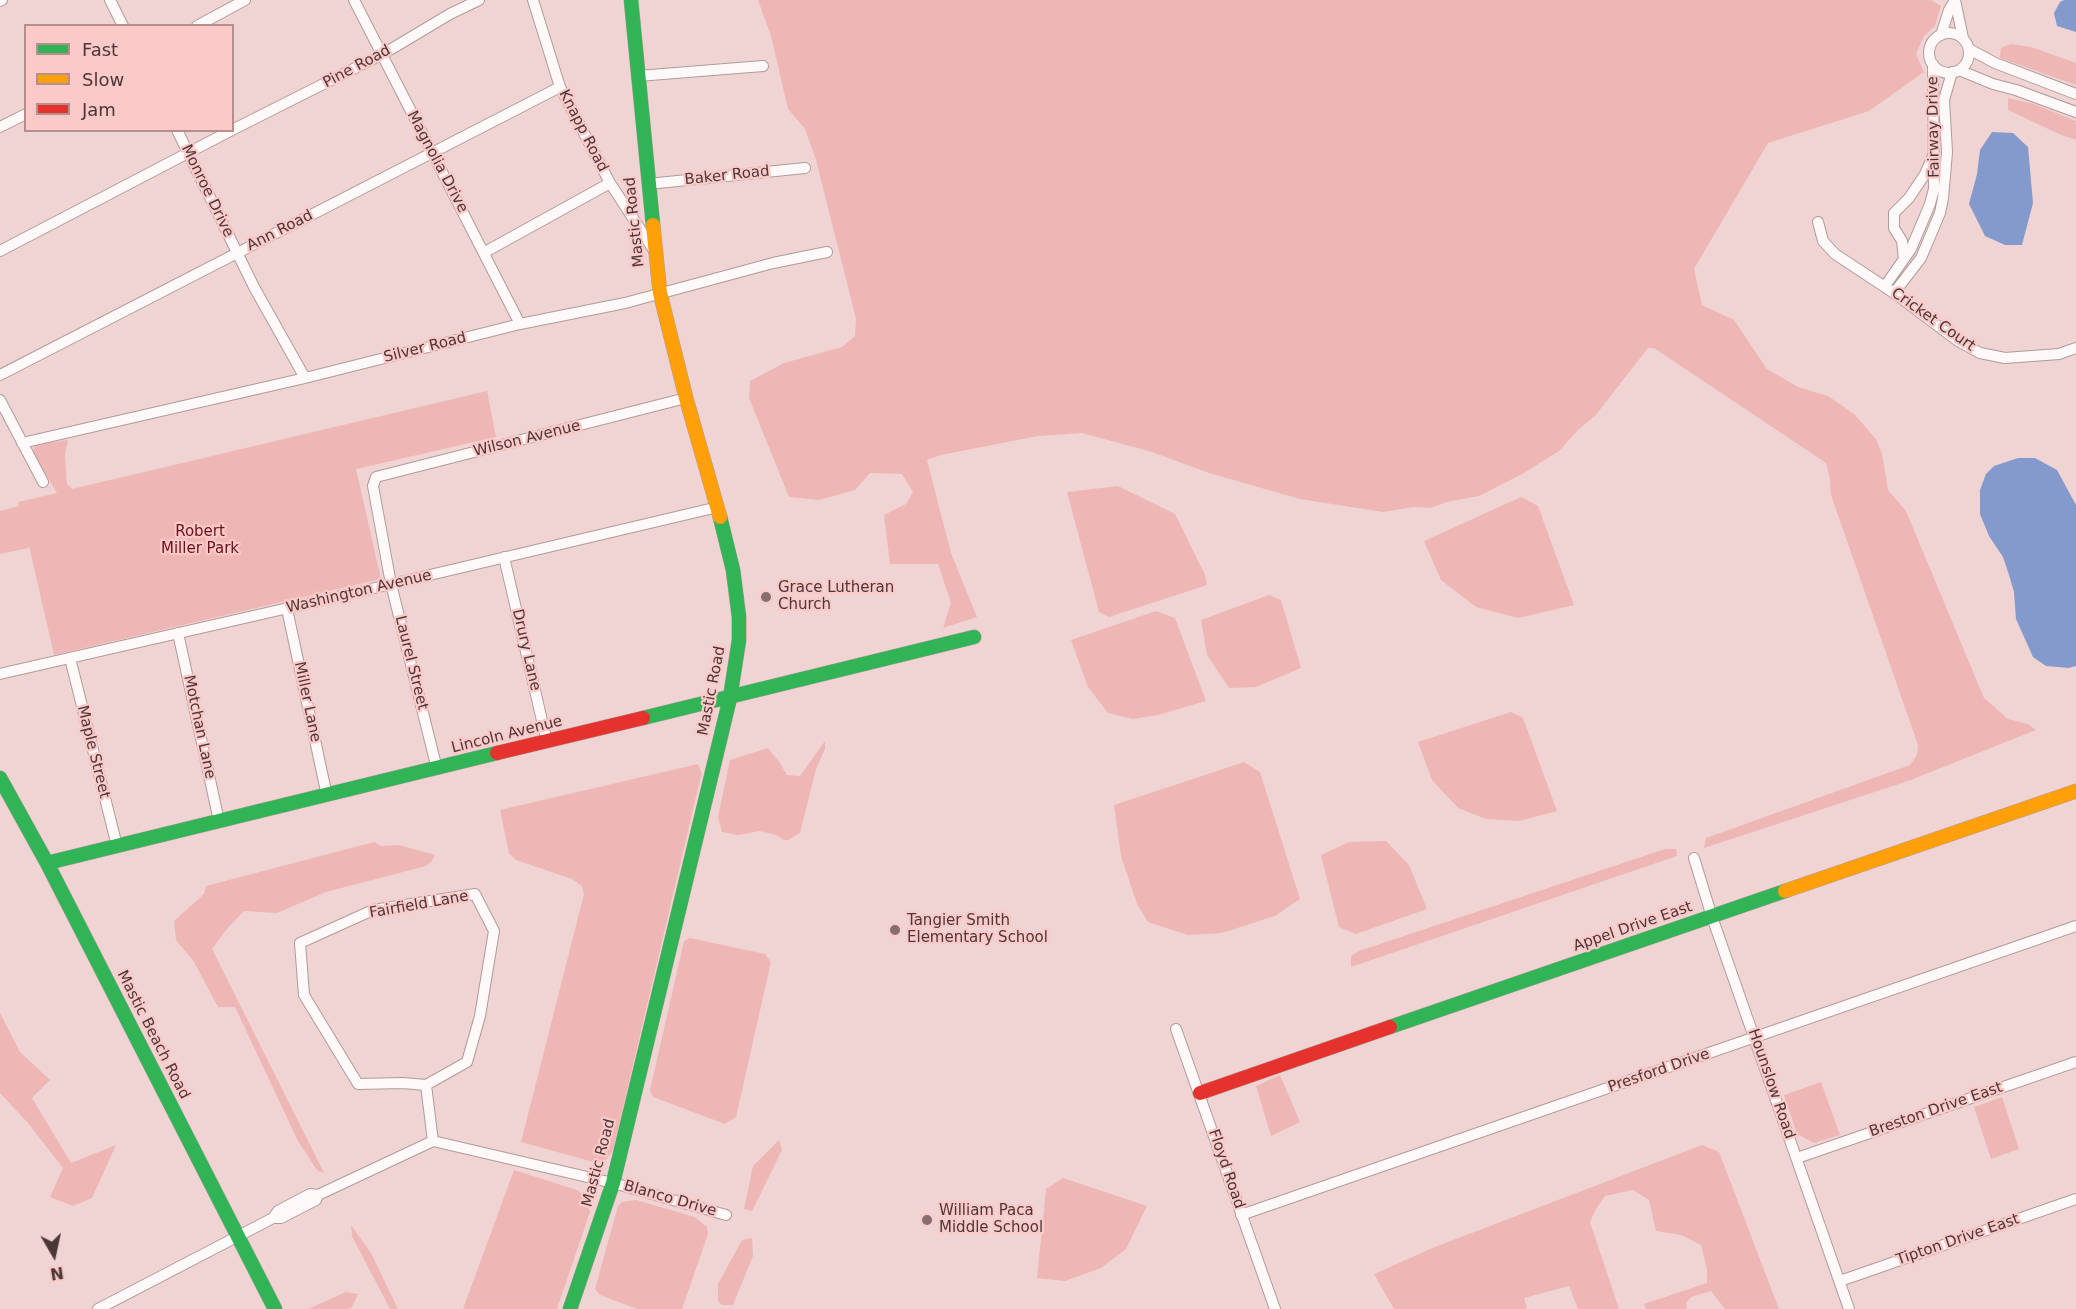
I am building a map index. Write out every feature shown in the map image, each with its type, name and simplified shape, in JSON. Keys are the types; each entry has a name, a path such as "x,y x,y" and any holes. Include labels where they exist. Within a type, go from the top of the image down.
{"street":[{"path":"110,0 122,24"},
{"path":"201,24 246,0"},
{"name":"Magnolia Drive","path":"354,0 520,324"},
{"name":"Pine Road","path":"234,129 383,54 450,14 479,0"},
{"name":"Knapp Road","path":"533,0 560,87 610,183 655,252"},
{"name":"Mastic Road","path":"570,1309 613,1183 730,698 739,640 734,570 686,398 660,293 631,0"},
{"path":"1941,35 1949,10 1955,0"},
{"path":"1955,0 1963,39 1969,49 1995,63 2076,94"},
{"path":"1963,39 1953,33 1934,39 1929,54 1933,64 1940,70 1956,71 2076,112"},
{"path":"1956,71 1967,61 1969,49"},
{"name":"Fairway Drive","path":"1890,289 1915,241 1934,189 1933,64"},
{"path":"638,76 763,66"},
{"name":"Fairway Drive","path":"1890,289 1921,258 1940,213 1946,185 1944,100 1956,71"},
{"name":"Ann Road","path":"0,375 560,87"},
{"path":"0,127 24,115"},
{"name":"Monroe Drive","path":"178,132 237,254 305,378"},
{"name":"Pine Road","path":"0,251 228,132"},
{"path":"1904,259 1902,241 1894,228 1894,213 1909,198 1925,174 1934,153"},
{"name":"Baker Road","path":"648,184 806,168"},
{"path":"485,252 610,183"},
{"name":"Cricket Court","path":"1818,222 1823,241 1834,254 1890,289 1958,341 1980,353 2004,358 2059,354 2076,348"},
{"path":"1902,241 1915,241 1926,245"},
{"name":"Silver Road","path":"22,442 305,378 520,324 625,303 773,263 827,252"},
{"name":"Wilson Avenue","path":"373,486 376,477 686,398"},
{"path":"0,400 43,482"},
{"name":"Laurel Street","path":"373,486 391,584 437,769"},
{"name":"Washington Avenue","path":"0,674 718,507"},
{"name":"Drury Lane","path":"504,557 547,742"},
{"name":"Miller Lane","path":"287,609 327,796"},
{"name":"Motchan Lane","path":"178,633 219,821"},
{"name":"Lincoln Avenue","path":"47,863 974,637"},
{"name":"Maple Street","path":"70,658 117,846"},
{"name":"Mastic Beach Road","path":"0,778 47,863 275,1309"},
{"name":"Appel Drive East","path":"1200,1093 2076,791"},
{"name":"Hounslow Road","path":"1694,858 1712,917 1849,1309"},
{"name":"Fairfield Lane","path":"475,894 494,931 480,1016 467,1062 426,1085 358,1084 304,995 300,943 373,910 475,894"},
{"name":"Presford Drive","path":"1241,1215 2076,926"},
{"name":"Floyd Road","path":"1176,1029 1275,1309"},
{"name":"Breston Drive East","path":"1797,1158 2076,1062"},
{"path":"426,1085 433,1141"},
{"path":"98,1309 273,1218 281,1218 313,1202 318,1195 433,1141 613,1183"},
{"name":"Blanco Drive","path":"613,1183 726,1215"},
{"name":"Tipton Drive East","path":"1840,1281 2076,1199"}],"green space":[{"path":"758,0 1931,0 1941,6 1935,26 1924,36 1916,54 1924,72 1869,111 1768,143 1694,269 1702,305 1734,320 1767,369 1798,387 1828,396 1854,414 1876,439 1882,454 1888,490 1906,511 1984,698 2008,719 2028,724 2036,730 1908,781 1704,848 1706,838 1910,765 1917,755 1918,745 1831,495 1826,463 1654,348 1648,348 1595,416 1579,429 1559,451 1524,473 1479,496 1430,508 1413,507 1383,512 1300,499 1209,473 1152,452 1082,433 1038,436 941,455 927,460 951,553 977,617 943,628 951,603 938,564 890,564 884,515 906,504 913,492 902,474 870,473 855,490 819,500 789,497 749,398 750,381 784,363 842,347 855,336 856,319 816,160 805,129 788,109 771,36"},
{"path":"2011,44 2031,47 2076,63 2076,85 2000,58 2001,48"},
{"path":"2008,98 2034,104 2076,121 2076,140 2008,110"},
{"name":"Robert Miller Park","path":"487,391 496,437 356,469 381,579 54,655 29,546 0,554 0,511 19,506 18,502 57,493 33,453 35,445 68,440 65,455 67,484 72,489"},
{"path":"1118,486 1175,514 1205,575 1207,585 1109,617 1099,612 1067,492"},
{"path":"1521,497 1538,506 1574,605 1518,618 1476,607 1441,580 1424,541"},
{"path":"1269,595 1281,600 1301,668 1256,687 1229,688 1207,655 1201,620"},
{"path":"1156,611 1175,618 1206,701 1158,715 1133,719 1108,713 1088,687 1071,640"},
{"path":"1511,712 1523,718 1557,811 1519,821 1486,819 1458,808 1432,780 1418,742"},
{"path":"825,741 825,749 816,769 800,833 784,840 776,835 760,831 738,835 722,832 718,817 730,760 768,748 787,775 800,776"},
{"path":"1244,762 1260,772 1300,899 1275,916 1222,933 1188,935 1148,922 1137,904 1121,856 1114,805"},
{"path":"698,764 702,774 613,1150 607,1159 597,1163 521,1142 584,894 582,886 572,879 516,860 509,853 500,810"},
{"path":"1386,841 1409,865 1427,909 1356,934 1339,927 1321,855 1349,842"},
{"path":"374,842 381,846 399,845 435,855 426,866 326,892 277,913 244,911 212,949 324,1173 317,1170 298,1141 235,1007 218,1007 194,962 176,940 174,921 204,894 206,886"},
{"path":"1665,849 1676,849 1677,856 1351,967 1351,956 1359,951"},
{"path":"690,938 765,954 771,962 736,1117 725,1124 653,1097 650,1090 684,941"},
{"path":"0,1013 20,1052 50,1080 32,1098 71,1163 116,1145 92,1198 73,1206 50,1197 63,1168 28,1123 0,1093"},
{"path":"1280,1075 1300,1122 1271,1136 1256,1086"},
{"path":"1821,1082 1840,1135 1814,1143 1797,1134 1784,1095"},
{"path":"2002,1097 2019,1149 1991,1159 1974,1107"},
{"path":"779,1140 782,1150 752,1211 744,1209 753,1166"},
{"path":"1702,1145 1719,1152 1779,1309 1725,1309 1711,1291 1691,1297 1686,1303 1687,1309 1646,1309 1644,1304 1707,1283 1707,1270 1701,1245 1681,1235 1656,1231 1649,1200 1633,1190 1605,1196 1590,1222 1619,1309 1578,1309 1569,1286 1524,1298 1527,1309 1394,1309 1374,1274 1435,1247"},
{"path":"514,1170 577,1190 586,1197 590,1212 557,1309 463,1309"},
{"path":"1063,1178 1147,1206 1126,1249 1101,1268 1065,1281 1037,1278 1046,1189"},
{"path":"636,1200 695,1217 707,1227 708,1234 682,1309 637,1309 600,1295 595,1289 618,1206 622,1202"},
{"path":"351,1225 371,1253 398,1309 390,1309 352,1236"},
{"path":"752,1238 753,1256 733,1305 722,1305 718,1301 718,1284 742,1240"},
{"path":"346,1292 358,1294 352,1307 348,1309 308,1309"}],"water":[{"path":"2076,0 2076,32 2057,26 2054,13 2060,2"},
{"path":"1992,132 2013,133 2028,147 2033,203 2022,245 2005,245 1985,236 1969,204 1977,174 1980,150"},
{"path":"2018,458 2035,458 2057,470 2076,505 2076,666 2069,668 2046,666 2033,657 2016,619 2014,592 2003,557 1989,536 1980,514 1980,490 1986,474 1994,466"}],"traffic: fast":[{"path":"631,0 653,225"},
{"path":"570,1309 613,1183 730,698 739,640 739,617 733,570 720,517"},
{"path":"643,718 974,637"},
{"path":"47,863 497,753"},
{"path":"0,778 47,863 275,1309"},
{"path":"1390,1027 1785,891"}],"traffic: slow":[{"path":"653,225 660,293 686,398 720,517"},
{"path":"1785,891 2076,791"}],"traffic: jam":[{"path":"497,753 643,718"},
{"path":"1200,1093 1390,1027"}],"place":[{"name":"Grace Lutheran Church","path":"766,597"},
{"name":"Tangier Smith Elementary School","path":"895,930"},
{"name":"William Paca Middle School","path":"927,1220"}]}
